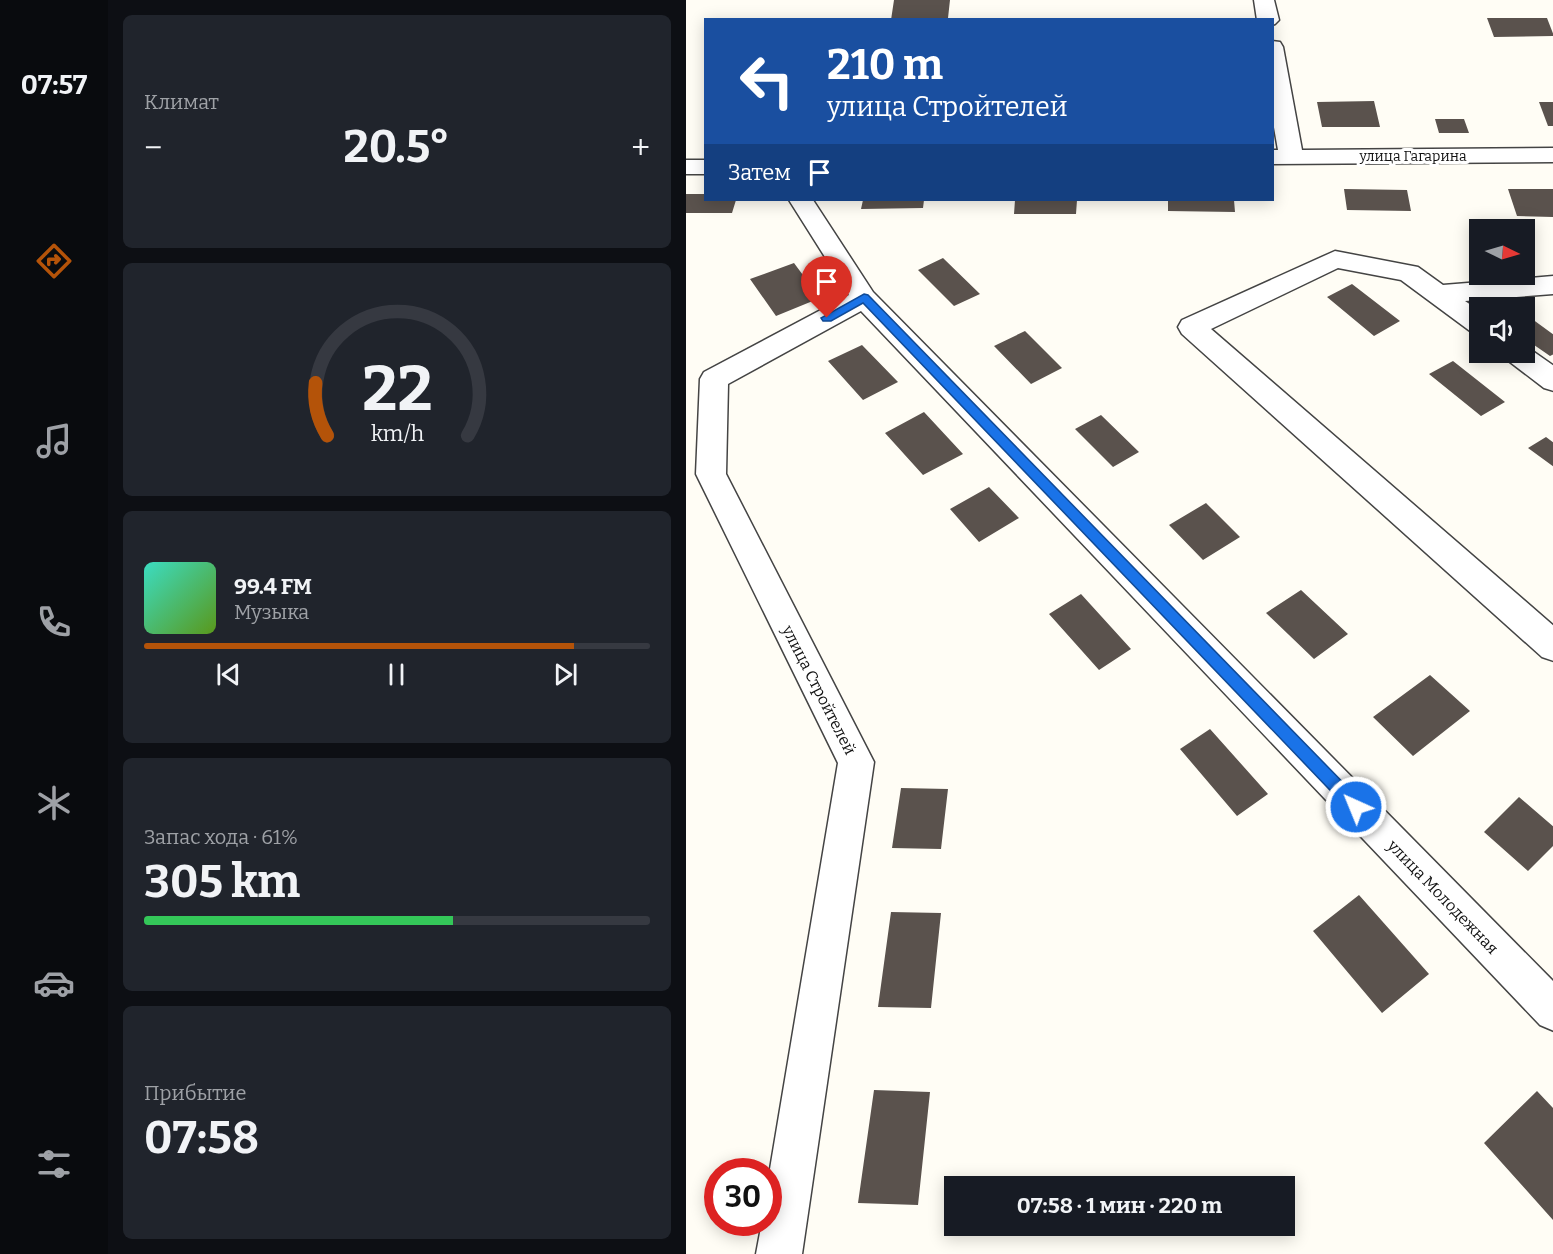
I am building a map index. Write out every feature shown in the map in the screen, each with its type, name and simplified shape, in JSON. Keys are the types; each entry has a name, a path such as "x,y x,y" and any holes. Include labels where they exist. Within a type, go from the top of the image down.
{"street":[{"path":"1264,0 1268,18"},
{"path":"1274,69 1282,156"},
{"name":"улица Гагарина","path":"1282,156 1553,155"},
{"path":"686,167 704,167"},
{"name":"улица Молодежная","path":"802,201 864,297 1553,1011"},
{"path":"1469,318 1409,273 1335,259 1192,327 1553,647"},
{"path":"1438,294 1553,285"},
{"name":"улица Стройтелей","path":"779,1254 856,762 711,474 714,379 864,297"},
{"path":"1530,363 1553,381"}],"building":[{"path":"894,0 950,0 948,18 891,18"},
{"path":"1487,18 1547,18 1554,36 1494,37"},
{"path":"1374,101 1380,127 1322,127 1317,102"},
{"path":"1539,102 1554,102 1554,126 1548,126"},
{"path":"1435,119 1464,119 1469,133 1439,133"},
{"path":"1344,189 1407,190 1411,211 1347,210"},
{"path":"1508,189 1554,189 1554,217 1517,216"},
{"path":"686,194 704,194 704,201 736,201 732,213 686,213"},
{"path":"863,201 924,201 923,208 861,209"},
{"path":"1015,201 1077,201 1076,214 1014,214"},
{"path":"1168,201 1234,201 1235,212 1168,211"},
{"path":"943,258 980,294 954,306 918,270"},
{"path":"794,263 820,298 776,316 750,279"},
{"path":"1352,284 1400,321 1374,336 1327,297"},
{"path":"1535,321 1554,335 1554,354 1550,356 1535,346"},
{"path":"1025,331 1062,368 1031,384 994,346"},
{"path":"862,345 898,382 863,400 828,361"},
{"path":"1453,361 1505,402 1481,416 1429,374"},
{"path":"924,412 963,454 923,475 885,433"},
{"path":"1101,415 1139,452 1113,467 1075,429"},
{"path":"1546,437 1554,443 1554,467 1528,448"},
{"path":"989,487 1019,518 979,542 950,509"},
{"path":"1206,503 1240,537 1203,560 1169,525"},
{"path":"1301,590 1348,634 1314,659 1266,613"},
{"path":"1081,594 1131,649 1099,670 1049,614"},
{"path":"1430,675 1470,711 1413,756 1373,717"},
{"path":"1210,729 1268,794 1237,816 1180,749"},
{"path":"901,788 948,789 941,849 892,848"},
{"path":"1519,797 1554,827 1554,845 1528,871 1484,832"},
{"path":"1359,895 1429,974 1382,1013 1313,931"},
{"path":"891,912 941,913 931,1008 878,1007"},
{"path":"874,1090 930,1092 918,1205 858,1203"},
{"path":"1537,1091 1554,1109 1554,1221 1484,1143"}],"route":[{"path":"827,318 864,297 1356,807"}]}
